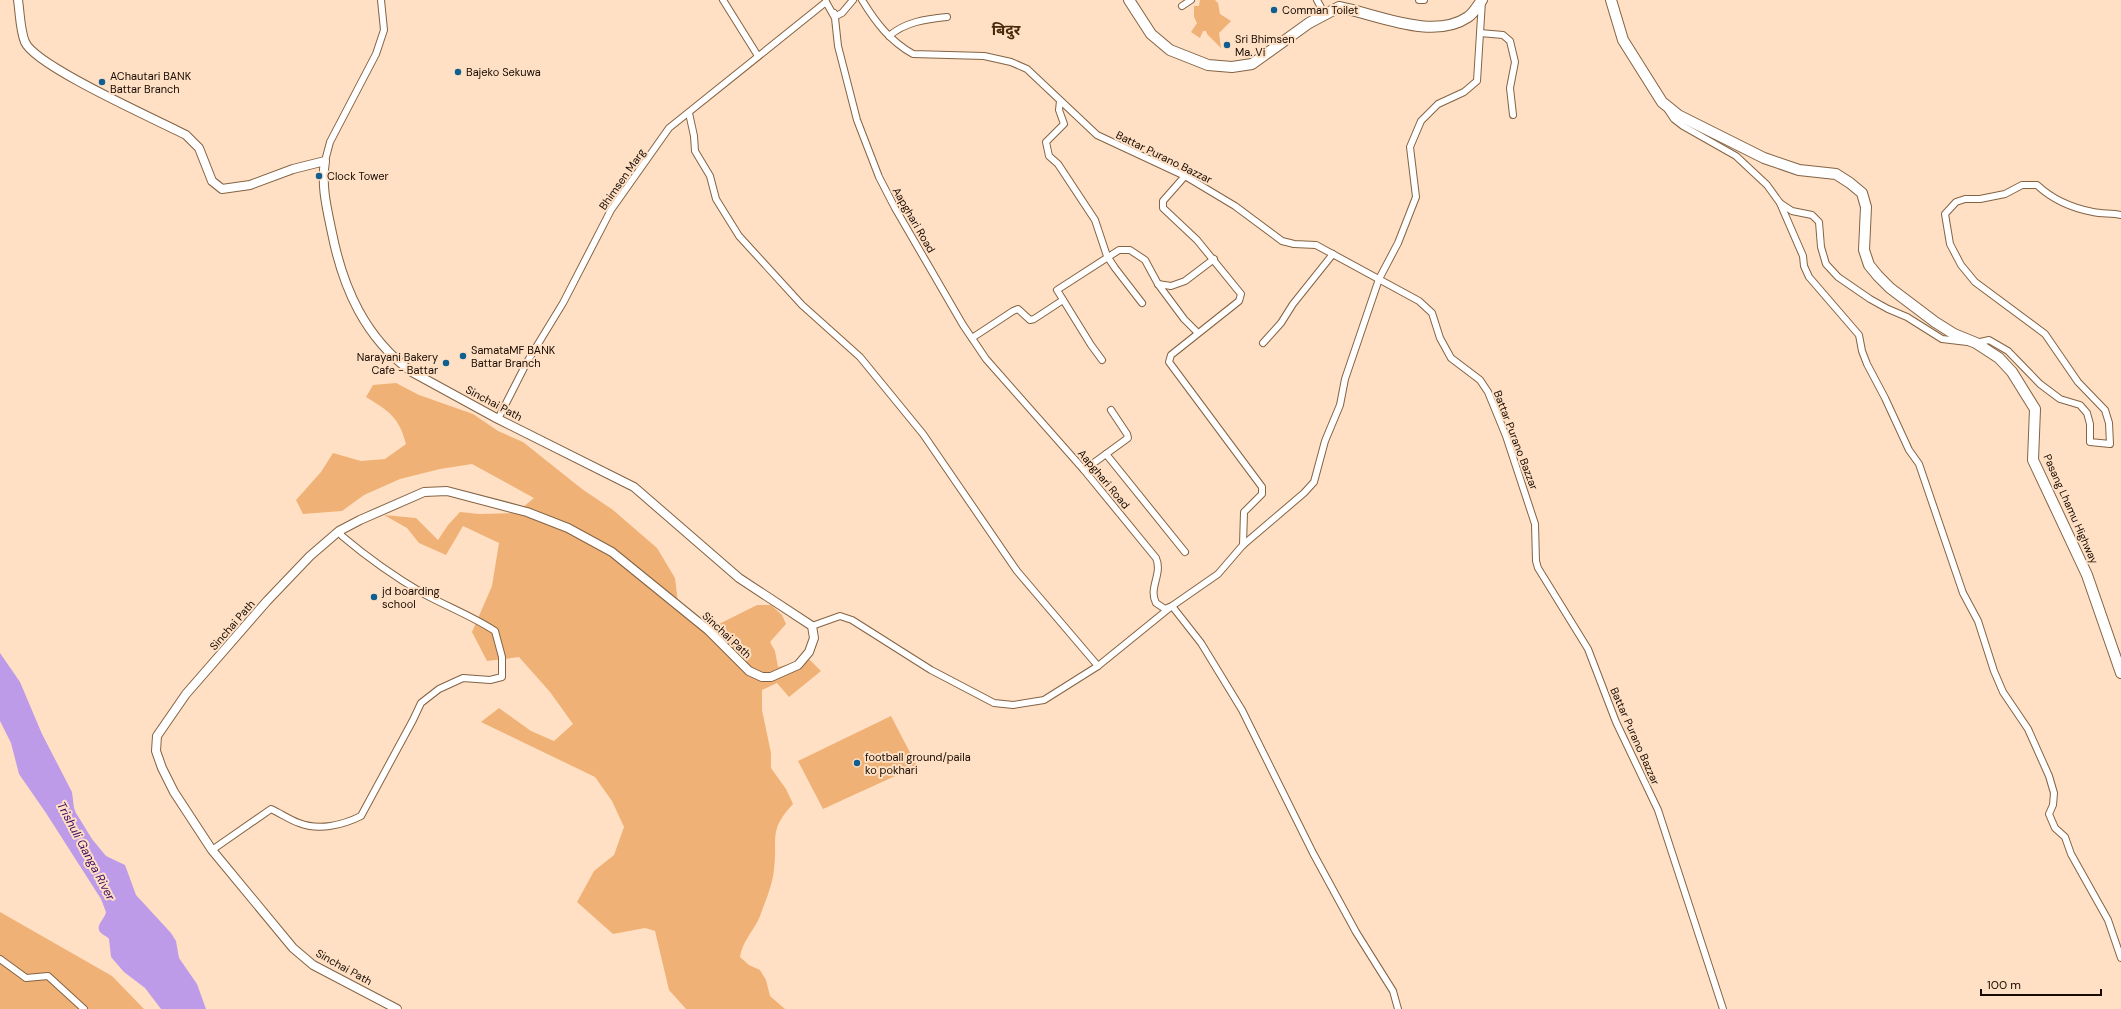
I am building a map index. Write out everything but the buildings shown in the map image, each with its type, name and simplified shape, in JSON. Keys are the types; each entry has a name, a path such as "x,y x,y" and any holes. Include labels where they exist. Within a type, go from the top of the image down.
{"main road":[{"path":"1129,0 1151,34 1170,50 1208,65 1232,67 1252,64 1324,13 1339,7 1380,19 1438,27 1468,16 1482,0"},
{"name":"Pasang Lhamu Highway","path":"1612,0 1623,40 1662,102 1678,115 1764,158 1799,170 1836,174 1850,183 1862,193 1866,207 1864,250 1869,265 1890,288 1954,334 1976,343 1999,358 2012,372 2035,409 2033,460 2087,575 2121,673"}],"street":[{"path":"18,0 25,43 31,50 59,71 186,135 199,148 212,181 222,189 250,185 293,169 325,161 330,142 376,54 384,30 381,0"},
{"path":"723,0 758,56"},
{"path":"825,1 836,16 842,13 853,0"},
{"name":"Battar Purano Bazzar","path":"862,0 875,22 888,36 914,54 984,56 1011,62 1027,69 1097,135 1185,176 1235,206 1282,240 1294,244 1316,245 1334,254 1419,301 1432,313 1440,338 1452,358 1480,380 1488,392 1506,436 1533,518 1538,568 1588,649 1616,722 1658,810 1723,1009"},
{"path":"1182,6 1191,0"},
{"path":"1317,0 1324,13"},
{"path":"1419,0 1424,0"},
{"path":"812,626 840,616 852,620 913,660 994,703 1013,705 1044,700 1098,666 1172,606 1218,574 1243,545 1304,493 1314,482 1325,441 1340,405 1345,379 1380,279 1398,243 1416,197 1410,146 1421,121 1438,104 1464,92 1477,81 1482,0"},
{"name":"Bhimsen Marg","path":"498,419 527,362 563,304 611,210 669,128 825,1"},
{"name":"Aapghari Road","path":"825,1 835,18 838,46 857,120 879,177 895,208 986,359 1084,470 1156,558 1159,570 1152,593 1156,603 1165,608 1172,606"},
{"path":"888,36 896,30 920,20 947,17"},
{"path":"1480,33 1502,35 1510,41 1515,62 1510,88 1513,115"},
{"path":"1060,101 1059,110 1064,124 1046,142 1046,149 1049,156 1058,164 1096,220 1107,256 1142,303"},
{"path":"1662,102 1679,123 1736,156 1768,184 1780,203 1803,256 1804,266 1809,277 1859,335 1862,351 1867,364 1885,398 1909,450 1919,464 1963,593 1978,621 2002,692 2028,729 2049,776 2054,793 2053,805 2049,814 2055,828 2065,836 2071,854 2108,920 2121,958"},
{"path":"689,113 694,136 695,151 710,176 716,199 739,236 802,305 860,357 923,434 1017,571 1098,666"},
{"name":"Sinchai Path","path":"325,161 322,179 336,258 355,304 367,326 380,345 412,372 498,419 634,487 739,578 812,626 814,638 809,652 798,665 770,677 762,677 749,672 708,630 612,552 568,528 527,512 447,491 424,492 338,531 310,556 267,601 186,694 157,736 156,751 162,768 174,792 212,850 264,915 298,952 313,965 397,1009"},
{"path":"1185,176 1163,201 1163,208 1197,240 1241,294 1239,301 1171,355 1169,362 1262,487 1262,494 1244,512 1243,545"},
{"path":"1780,203 1792,211 1812,215 1819,222 1821,247 1826,264 1838,277 1870,299 1907,317 1942,339 1976,343 1989,340 2008,351 2040,384 2060,398 2080,405 2087,413 2090,424 2090,442 2110,444 2109,423 2105,410 2078,382 2045,334 1975,282 1962,265 1950,244 1945,214 1956,202 1965,199 1980,199 2005,194 2022,185 2037,185 2049,196 2066,204 2094,212 2121,215"},
{"path":"1102,360 1057,290 1107,256 1119,250 1130,250 1137,253 1145,260 1158,284 1184,319 1198,333"},
{"path":"1263,343 1281,323 1293,304 1334,254"},
{"path":"1158,284 1171,286 1185,281 1214,259"},
{"path":"972,338 1013,311 1018,309 1030,320 1064,300"},
{"path":"1084,470 1128,438 1111,410"},
{"path":"1106,454 1185,552"},
{"path":"212,850 271,809 300,824 325,826 346,824 361,816 413,720 420,703 439,689 463,678 490,680 502,676 502,657 495,631 474,617 426,595 375,564 338,531"},
{"path":"1172,606 1201,642 1242,710 1313,853 1356,932 1393,991 1398,1009"},
{"path":"0,959 26,978 48,976 84,1009"}],"shaded area":[{"path":"1200,0 1215,0 1218,3 1220,14 1231,21 1219,33 1221,48 1207,34 1206,31 1203,31 1200,38 1191,32 1197,23 1194,17 1194,6 1199,6"},
{"path":"396,383 419,395 473,414 498,431 523,442 582,489 613,510 657,548 675,578 678,603 697,620 719,624 757,605 771,605 782,615 786,624 770,642 775,651 778,667 809,659 821,671 789,697 777,683 762,690 762,710 771,753 771,768 786,789 793,804 785,813 777,828 774,869 770,887 758,921 743,946 740,957 749,965 760,970 766,980 770,996 785,1009 686,1009 669,990 655,931 645,928 613,934 577,902 594,871 614,855 624,827 612,801 595,777 481,722 499,708 531,731 554,741 573,724 550,692 519,657 487,661 472,632 492,586 499,543 463,526 446,555 419,543 407,528 384,515 416,518 438,540 448,525 460,512 479,514 516,513 534,498 472,464 440,469 400,479 364,495 342,511 303,514 296,500 321,472 333,453 361,461 385,459 406,444 400,427 392,416 381,406 366,397 373,385"},
{"name":"football ground/paila ko pokhari","path":"891,716 917,766 823,809 798,761"},
{"path":"0,912 112,976 144,1009 0,1009"}],"water":[{"name":"Trishuli Ganga River","path":"0,653 20,682 42,734 72,792 76,813 92,839 106,856 125,865 136,895 171,933 176,941 179,958 197,984 206,1009 161,1009 145,988 124,972 111,957 109,939 99,930 99,925 106,912 101,899 19,774 11,743 0,721"}],"place":[{"name":"Comman Toilet","path":"1274,10"},
{"name":"Sri Bhimsen Ma. Vi","path":"1227,45"},
{"name":"Bajeko Sekuwa","path":"458,72"},
{"name":"AChautari BANK Battar Branch","path":"102,82"},
{"name":"Clock Tower","path":"319,176"},
{"name":"SamataMF BANK Battar Branch","path":"463,356"},
{"name":"Narayani Bakery Cafe - Battar","path":"446,363"},
{"name":"jd boarding school","path":"374,597"},
{"name":"football ground/paila ko pokhari","path":"857,763"}],"district":[{"name":"बिदुर","path":"1006,30"}]}
